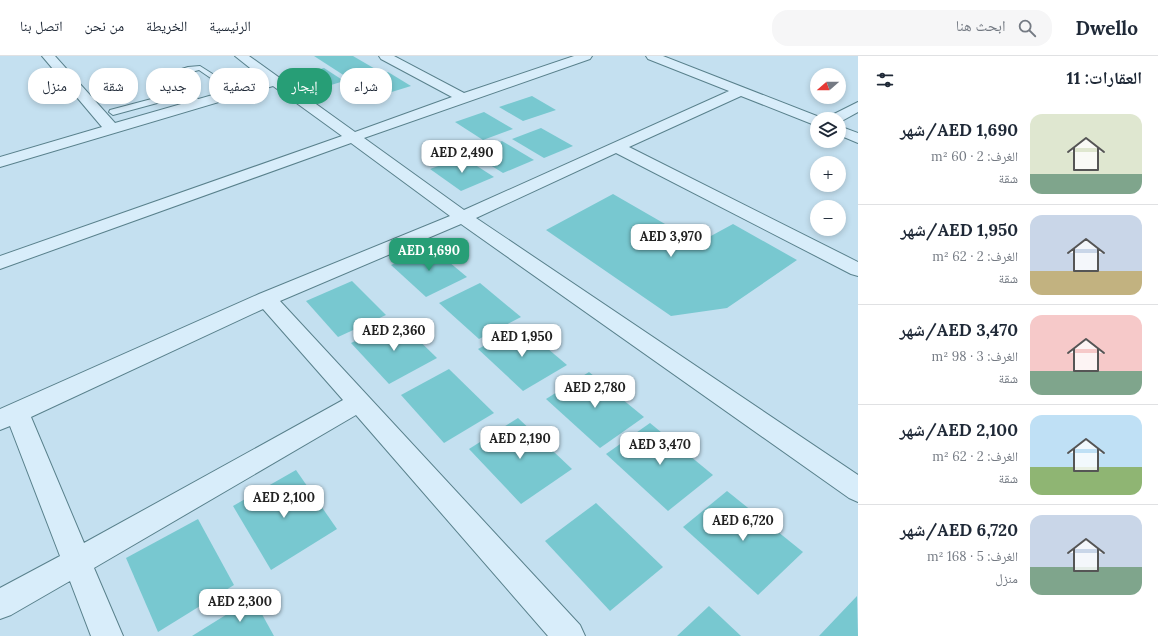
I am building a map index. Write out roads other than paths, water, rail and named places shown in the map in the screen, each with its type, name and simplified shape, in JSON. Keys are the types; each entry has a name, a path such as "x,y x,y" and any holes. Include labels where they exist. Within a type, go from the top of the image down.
{"street":[{"path":"48,56 112,129"},
{"path":"241,56 463,217 858,490"},
{"path":"385,56 462,98"},
{"path":"0,263 354,138 462,98 586,56"},
{"path":"652,56 810,119"},
{"path":"269,83 275,81"},
{"path":"107,636 77,562 8,417 266,299 463,217 740,91"},
{"path":"0,162 195,104"},
{"path":"846,113 858,106"},
{"path":"846,133 858,138"},
{"path":"616,147 858,270"},
{"path":"266,299 569,636"},
{"path":"0,604 359,402"}],"lane":[{"path":"113,112 146,103"}]}
